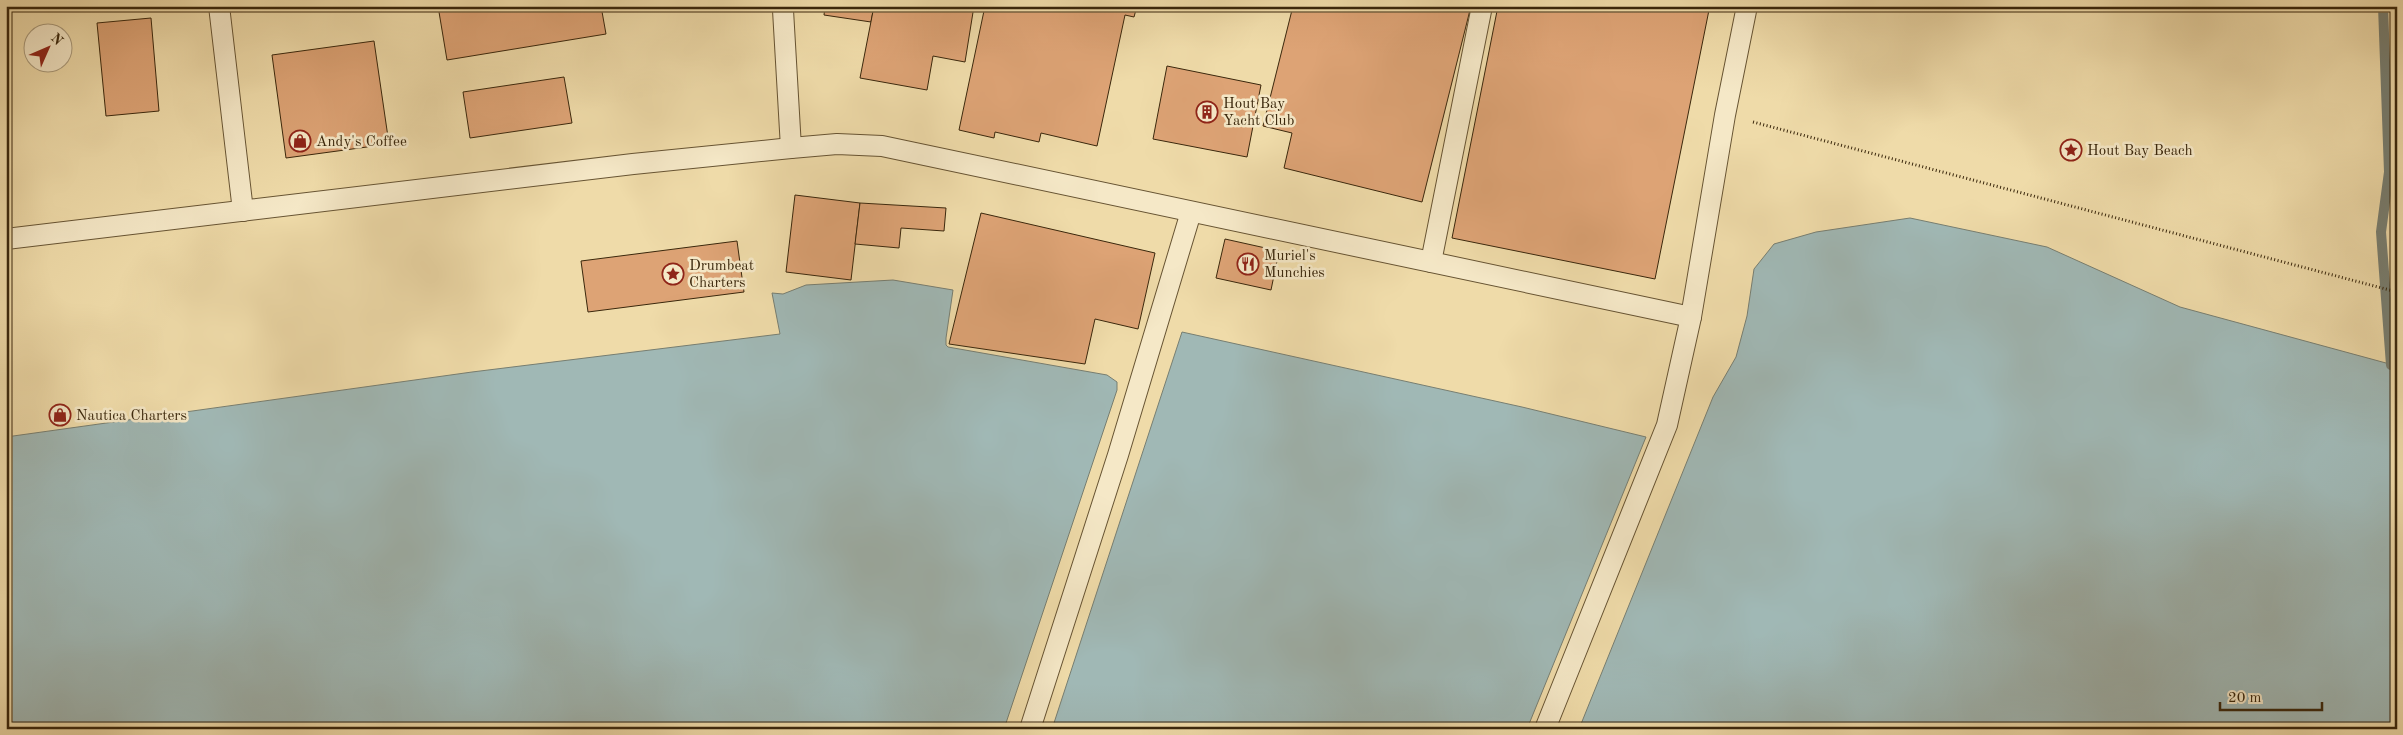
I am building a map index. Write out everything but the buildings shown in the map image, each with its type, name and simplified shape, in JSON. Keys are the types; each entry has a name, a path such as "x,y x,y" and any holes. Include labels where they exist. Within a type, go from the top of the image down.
{"lane":[{"path":"220,6 243,211"},
{"path":"1430,262 1482,6"},
{"path":"1545,729 1667,424 1691,318 1725,115 1747,6"},
{"path":"783,10 791,148"},
{"path":"6,239 633,164 837,144 882,146 1691,318"},
{"path":"1030,729 1118,455 1191,212"}],"path":[{"path":"1725,115 2397,292"}],"water":[{"path":"1910,218 2047,247 2180,307 2397,366 2397,729 1579,729 1713,397 1736,357 1747,316 1754,269 1774,244 1816,232"},
{"path":"893,280 953,290 946,338 946,345 948,347 1107,375 1117,382 1117,390 1004,729 6,729 6,437 472,372 780,334 772,293 783,294 806,285"},
{"path":"1182,332 1522,407 1646,437 1527,729 1052,729"}],"waterway":[{"path":"2383,6 2389,172 2381,232 2391,365"}],"place":[{"name":"Hout Bay Yacht Club","path":"1207,112"},
{"name":"Andy's Coffee","path":"300,141"},
{"name":"Hout Bay Beach","path":"2071,150"},
{"name":"Muriel's Munchies","path":"1248,264"},
{"name":"Drumbeat Charters","path":"673,274"},
{"name":"Nautica Charters","path":"60,415"}]}
